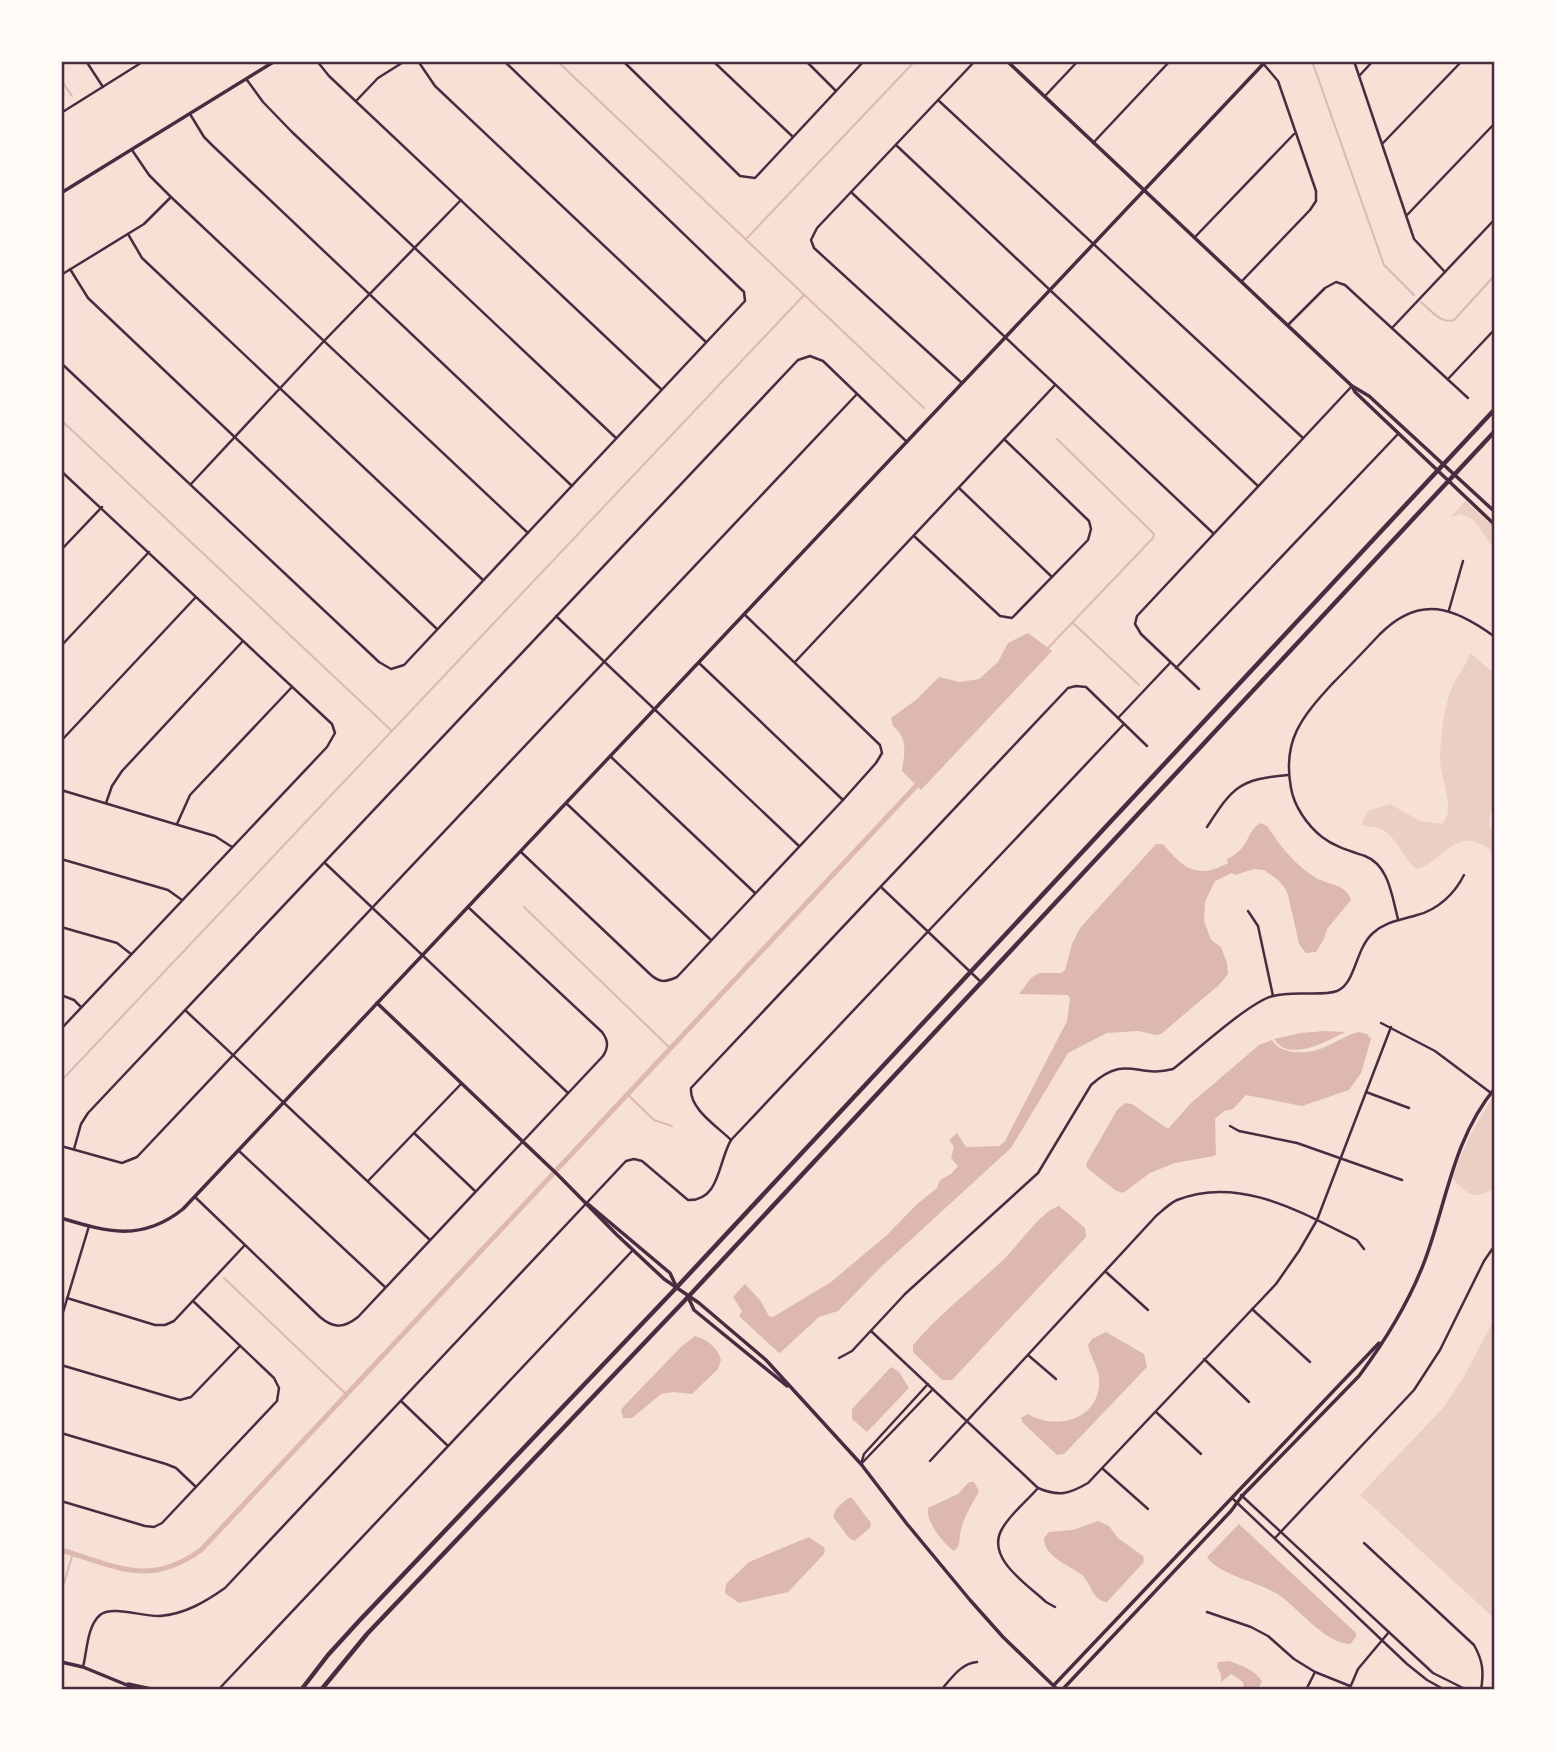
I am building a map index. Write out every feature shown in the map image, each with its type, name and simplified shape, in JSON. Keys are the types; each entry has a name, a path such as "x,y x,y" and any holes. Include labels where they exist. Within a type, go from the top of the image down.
{"main road":[{"path":"301,1690 359,1621 677,1287 1495,409"},
{"path":"321,1690 367,1634 688,1297 1495,431"}],"street":[{"path":"86,61 103,87"},
{"path":"61,113 144,61"},
{"path":"61,193 275,61"},
{"path":"317,61 662,390"},
{"path":"356,101 378,78 405,61"},
{"path":"418,61 435,86 707,343"},
{"path":"61,363 379,662 391,669 404,665 745,301 744,292 504,61"},
{"path":"713,61 793,137"},
{"path":"806,61 836,91"},
{"path":"622,62 740,176 755,178 864,61"},
{"path":"962,383 814,248 811,240 817,228 975,61"},
{"path":"1007,61 1352,386 1369,396 1495,512"},
{"path":"1045,96 1078,61"},
{"path":"1093,143 1170,61"},
{"path":"1354,61 1414,239 1445,272"},
{"path":"1360,75 1373,61"},
{"path":"1383,144 1462,61"},
{"path":"61,1218 123,1232 150,1228 175,1215 194,1197 1264,62 1278,80 1316,191 1316,201 1242,281"},
{"path":"247,80 263,102 292,132 617,438"},
{"path":"938,100 1303,438"},
{"path":"190,114 208,141 572,486"},
{"path":"1407,215 1495,122"},
{"path":"1195,237 1294,133"},
{"path":"896,145 1258,486"},
{"path":"132,150 149,176 528,533"},
{"path":"851,192 1213,533"},
{"path":"61,275 155,215 171,197"},
{"path":"191,484 324,341 461,200"},
{"path":"1392,328 1495,219"},
{"path":"128,234 142,258 483,580"},
{"path":"70,269 88,298 437,629"},
{"path":"1288,325 1325,288 1336,282 1345,285 1468,398"},
{"path":"1448,379 1495,329"},
{"path":"74,1149 85,1116 798,360 810,356 823,361 907,442"},
{"path":"795,662 1055,385"},
{"path":"1199,689 1141,634 1135,624 1143,607 1352,386"},
{"path":"1352,386 1355,392 1495,525"},
{"path":"61,1146 117,1162 137,1157 856,394"},
{"path":"1176,668 1399,433"},
{"path":"914,536 1000,616 1012,618 1088,540 1091,529 1089,521 1004,439"},
{"path":"61,471 332,724 335,733 332,742 61,1029"},
{"path":"959,488 1052,578"},
{"path":"61,550 102,508"},
{"path":"61,646 149,552"},
{"path":"1449,610 1463,561"},
{"path":"61,741 195,598"},
{"path":"1398,919 1384,873 1377,862 1351,853 1322,837 1301,812 1292,794 1288,775 1291,744 1297,727 1307,712 1391,623 1405,614 1449,610 1462,615 1495,637"},
{"path":"521,852 651,975 658,981 667,982 677,977 844,800 876,763 882,753 880,745 744,614"},
{"path":"556,616 799,846"},
{"path":"106,803 112,786 122,771 242,642"},
{"path":"699,663 844,800"},
{"path":"1118,718 1170,663"},
{"path":"177,824 190,795 292,687"},
{"path":"732,1140 695,1105 690,1097 691,1088 1068,688 1086,687 1147,746"},
{"path":"83,1667 92,1627 96,1619 105,1612 148,1616 177,1613 205,1602 225,1588 626,1161 642,1161 688,1200 706,1196 713,1187 732,1140 1124,724"},
{"path":"611,757 755,893"},
{"path":"1207,827 1228,796 1242,783 1261,777 1288,775"},
{"path":"61,790 221,838 232,846"},
{"path":"567,804 711,940"},
{"path":"61,859 168,890 182,900"},
{"path":"325,863 568,1093"},
{"path":"839,1358 852,1351 905,1294 1038,1173 1091,1085 1101,1075 1113,1068 1131,1067 1161,1072 1173,1069 1251,1008 1273,996 1291,992 1318,993 1338,990 1348,982 1358,955 1372,934 1387,923 1420,915 1440,904 1458,887 1464,874"},
{"path":"882,888 981,982"},
{"path":"194,1197 326,1322 341,1326 358,1317 603,1056 607,1043 601,1032 468,907"},
{"path":"1248,911 1258,926 1273,996"},
{"path":"61,927 117,943 131,954"},
{"path":"61,995 74,1000 81,1007"},
{"path":"377,1003 664,1279 699,1303 766,1360 861,1464 970,1600 1051,1688 1060,1690 1236,1502 1359,1376 1407,1299 1424,1264 1453,1167 1465,1137 1495,1088"},
{"path":"185,1010 430,1240"},
{"path":"1381,1023 1435,1051 1491,1093"},
{"path":"871,1331 1038,1488 1053,1494 1069,1494 1088,1483 1276,1284 1299,1251 1317,1220 1391,1027"},
{"path":"368,1181 461,1084"},
{"path":"1366,1092 1409,1108"},
{"path":"1230,1126 1239,1131 1297,1143 1402,1180"},
{"path":"414,1133 476,1191"},
{"path":"239,1151 385,1287"},
{"path":"930,1461 1156,1216 1175,1200 1202,1194 1235,1193 1257,1196 1282,1203 1317,1220 1357,1240 1364,1249"},
{"path":"586,1203 594,1206 670,1273 677,1287"},
{"path":"61,1319 89,1226"},
{"path":"1275,1538 1414,1390 1440,1350 1484,1261 1495,1245"},
{"path":"67,1298 161,1325 174,1321 244,1246"},
{"path":"218,1690 633,1250"},
{"path":"1106,1272 1148,1310"},
{"path":"688,1297 694,1310 792,1390"},
{"path":"61,1502 154,1527 162,1522 275,1404 279,1388 274,1378 192,1301"},
{"path":"1252,1309 1310,1363"},
{"path":"1051,1688 1383,1339"},
{"path":"61,1365 184,1399 197,1392 240,1346"},
{"path":"1028,1356 1056,1379"},
{"path":"1204,1359 1249,1402"},
{"path":"861,1464 864,1454 928,1384"},
{"path":"861,1464 933,1389"},
{"path":"401,1401 449,1446"},
{"path":"1156,1412 1201,1454"},
{"path":"61,1433 176,1468 196,1487"},
{"path":"1103,1469 1147,1510"},
{"path":"1038,1488 1002,1528 998,1538 999,1550 1003,1562 1055,1607"},
{"path":"1238,1492 1433,1673 1463,1688 1476,1690"},
{"path":"1232,1498 1427,1680 1445,1690"},
{"path":"1364,1543 1474,1645 1481,1657 1484,1672 1481,1690"},
{"path":"1207,1612 1251,1627 1268,1636 1294,1659 1349,1688 1358,1669 1389,1632"},
{"path":"61,1662 83,1667 139,1690"},
{"path":"941,1690 963,1666 977,1662"},
{"path":"1306,1690 1315,1672"},
{"path":"125,1684 156,1690"}],"shaded area":[{"path":"1465,501 1495,528 1495,551 1474,520 1461,514 1451,517"},
{"path":"1028,633 1052,651 921,790 902,771 903,741 891,718 916,700 939,677 960,682 979,679 998,662 1008,643"},
{"path":"1470,653 1495,674 1495,806 1490,815 1489,826 1495,832 1495,867 1490,849 1467,841 1459,842 1417,869 1390,835 1376,827 1361,825 1368,811 1390,804 1420,821 1442,824 1446,818 1448,801 1440,764 1443,721 1452,687"},
{"path":"1261,823 1267,826 1301,867 1349,895 1351,900 1327,929 1316,952 1306,953 1299,944 1285,888 1264,870 1254,869 1235,875 1232,873 1215,881 1205,902 1204,921 1211,940 1221,947 1227,963 1228,974 1219,985 1161,1034 1138,1031 1107,1033 1068,1053 1011,1148 881,1267 838,1311 819,1317 781,1352 739,1316 742,1311 733,1297 745,1284 760,1300 769,1316 773,1317 831,1282 887,1235 937,1188 940,1180 958,1166 951,1158 954,1147 949,1140 957,1133 966,1147 999,1146 1005,1141 1067,1021 1070,999 1068,995 1019,994 1031,978 1039,973 1061,973 1065,970 1072,944 1080,928 1156,844 1163,844 1191,869 1208,871 1228,863 1227,859 1241,849 1252,830"},
{"path":"1345,1032 1298,1050 1280,1046 1274,1039 1301,1033"},
{"path":"1358,1032 1367,1034 1371,1039 1361,1073 1349,1090 1302,1106 1246,1095 1233,1109 1224,1111 1215,1119 1214,1156 1175,1163 1150,1173 1123,1193 1087,1168 1086,1164 1117,1110 1125,1103 1132,1104 1168,1129 1190,1104 1259,1045 1272,1040 1286,1050 1311,1051"},
{"path":"1495,1092 1495,1188 1476,1195 1467,1192 1452,1178 1468,1139"},
{"path":"1059,1206 1085,1228 1086,1237 952,1380 942,1380 913,1352 913,1345 1004,1259 1045,1214"},
{"path":"1495,1318 1495,1619 1360,1495 1443,1408 1462,1380"},
{"path":"1106,1332 1144,1354 1147,1367 1064,1454 1057,1455 1021,1418 1028,1414 1052,1422 1065,1421 1076,1418 1094,1403 1099,1377 1088,1345 1092,1339"},
{"path":"695,1336 715,1348 721,1360 718,1369 692,1394 661,1394 632,1418 623,1418 621,1410 624,1406"},
{"path":"891,1367 899,1372 909,1388 867,1432 852,1419 852,1409"},
{"path":"969,1482 974,1482 979,1491 965,1518 959,1544 954,1551 932,1526 928,1508 958,1494"},
{"path":"848,1498 852,1498 871,1523 870,1528 854,1541 833,1517 836,1509"},
{"path":"1098,1521 1109,1526 1118,1538 1143,1556 1144,1562 1107,1602 1095,1595 1082,1575 1058,1560 1048,1550 1044,1538 1049,1532 1073,1530"},
{"path":"1239,1524 1356,1633 1350,1644 1322,1632 1279,1595 1230,1574 1212,1563 1207,1557"},
{"path":"809,1537 825,1548 824,1554 788,1592 739,1603 725,1593 726,1584 749,1562"},
{"path":"1229,1661 1247,1668 1259,1677 1262,1681 1258,1690 1244,1690 1243,1682 1231,1674 1221,1682 1218,1662"}],"waterway":[{"path":"557,61 924,408"},
{"path":"747,238 915,61"},
{"path":"1312,61 1384,265 1414,295"},
{"path":"61,80 72,96"},
{"path":"1421,302 1440,318 1454,320 1495,275"},
{"path":"61,1081 804,295"},
{"path":"61,420 392,731"},
{"path":"1048,648 1154,534 1057,439"},
{"path":"1073,623 1139,685"},
{"path":"61,1550 116,1567 148,1571 182,1562 201,1550 916,786"},
{"path":"524,907 670,1048"},
{"path":"627,1094 654,1120 672,1126"},
{"path":"224,1278 346,1394"},
{"path":"61,1593 73,1553"}]}
